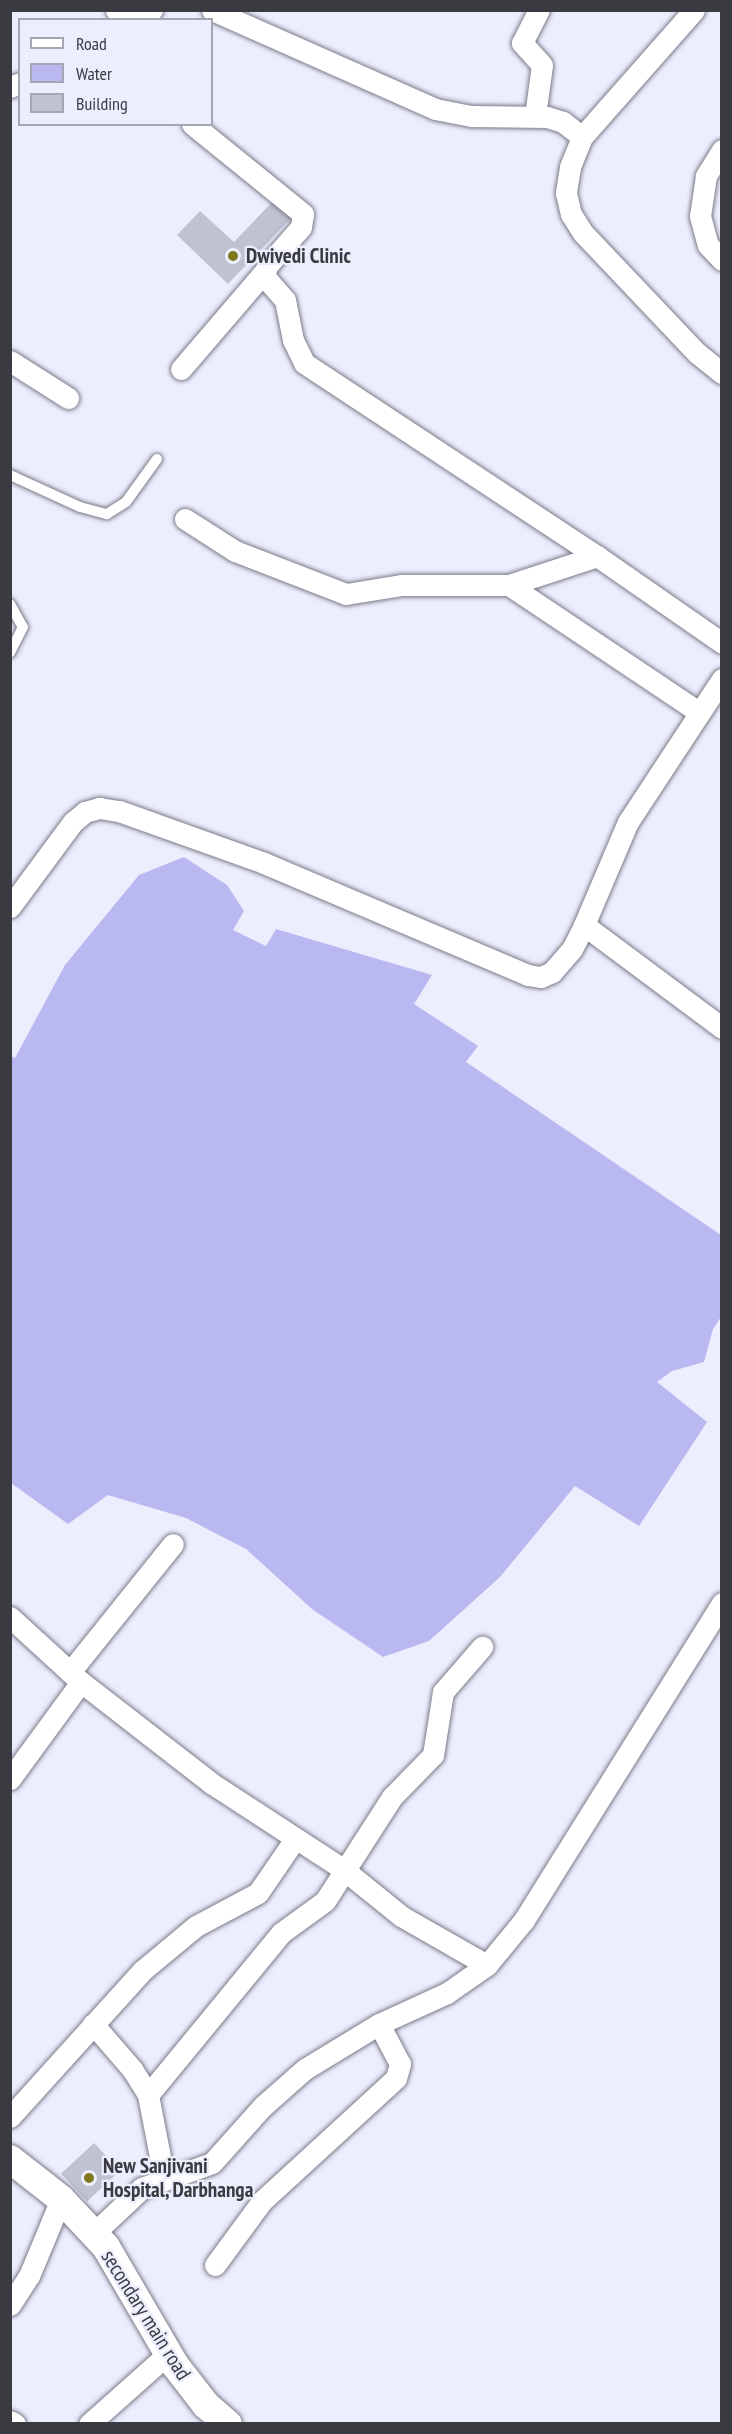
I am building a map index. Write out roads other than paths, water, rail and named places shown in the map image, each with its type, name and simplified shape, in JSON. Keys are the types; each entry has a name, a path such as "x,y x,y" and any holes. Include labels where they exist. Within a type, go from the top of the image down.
{"main road":[{"name":"secondary main road","path":"10,2159 61,2199 92,2235 106,2247 168,2353 206,2405 228,2424"}],"street":[{"path":"212,10 435,109 472,116 535,116 563,122 582,137"},
{"path":"535,116 542,65 522,43 539,10"},
{"path":"694,10 582,137 570,167 566,193 571,214 601,253 697,353 722,372"},
{"path":"181,369 301,227 303,214 194,126"},
{"path":"722,150 705,176 700,216 708,245 722,260"},
{"path":"264,272 266,281 285,300 298,354 312,372 597,556 722,643"},
{"path":"10,361 68,398"},
{"path":"185,519 235,551 346,594 402,585 509,585 597,556"},
{"path":"10,907 73,822 86,812 99,808 119,811 264,862 528,975 541,977 552,972 572,949 628,822 713,698 509,585"},
{"path":"584,925 722,1028"},
{"path":"10,1779 76,1677 173,1544"},
{"path":"92,2235 130,2197 164,2177 212,2163 283,2086 379,2024 447,1993 487,1965 524,1920 722,1603"},
{"path":"10,1617 76,1677 211,1784 343,1869 402,1916 487,1965"},
{"path":"148,2096 281,1934 326,1901 343,1869 392,1797 433,1755 443,1692 482,1647"},
{"path":"10,2117 93,2024 177,1940 258,1893 295,1839"},
{"path":"93,2024 132,2069 148,2096 164,2177"},
{"path":"215,2265 262,2201 396,2078 400,2064 379,2024"},
{"path":"10,2306 29,2276 61,2199"},
{"path":"89,2424 168,2353"},
{"path":"10,2421 15,2424"}],"lane":[{"path":"10,476 80,507 108,514 126,502 157,459"},
{"path":"10,604 23,627 10,653"}],"water":[{"path":"184,857 227,885 244,911 233,930 266,946 276,929 432,975 414,1004 478,1046 466,1062 721,1235 721,1317 713,1329 704,1362 672,1371 657,1382 707,1422 639,1526 575,1486 500,1577 429,1641 383,1657 312,1609 246,1549 186,1518 108,1495 68,1524 11,1483 11,1056 15,1058 65,965 139,875"}],"place":[{"name":"Dwivedi Clinic","path":"233,256"},
{"name":"New Sanjivani Hospital, Darbhanga","path":"89,2178"}]}
